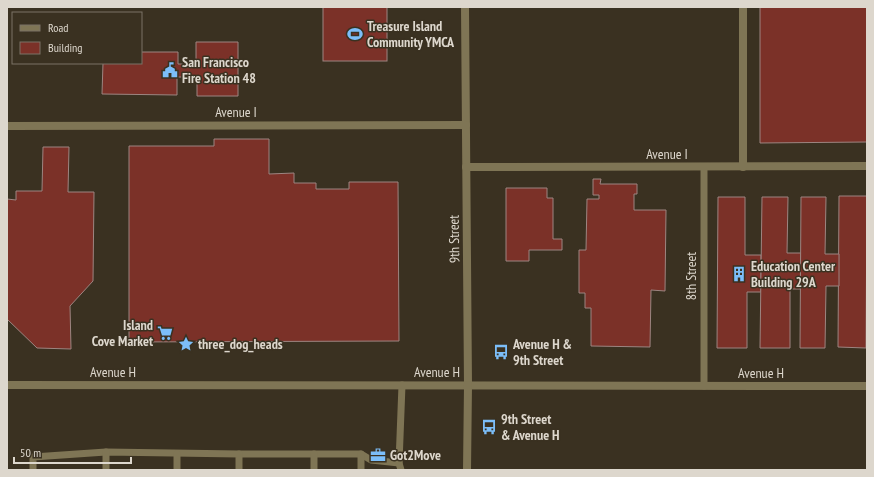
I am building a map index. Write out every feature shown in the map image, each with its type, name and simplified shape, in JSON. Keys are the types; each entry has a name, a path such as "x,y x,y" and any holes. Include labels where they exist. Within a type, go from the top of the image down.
{"street":[{"name":"9th Street","path":"465,7 468,385 467,470"},
{"path":"743,7 743,167"},
{"name":"Avenue I","path":"7,126 466,124"},
{"name":"Avenue I","path":"466,167 867,166"},
{"name":"Avenue H","path":"7,385 867,386"}],"lane":[{"name":"8th Street","path":"704,166 704,386"},
{"path":"33,470 33,457 106,452 177,454 361,454 371,460 400,466 402,385"},
{"path":"106,452 106,470"},
{"path":"177,454 177,470"},
{"path":"239,454 239,470"},
{"path":"314,454 314,470"},
{"path":"361,454 361,470"}],"building":[{"name":"Treasure Island Community YMCA","path":"323,7 387,7 387,61 323,61"},
{"path":"760,7 867,7 867,142 760,143"},
{"name":"San Francisco Fire Station 48","path":"196,42 238,42 238,96 197,96 197,77 177,77 177,95 102,94 103,64 142,64 142,52 178,52 178,64 196,64"},
{"path":"214,139 269,139 269,174 294,173 294,183 316,183 316,189 349,189 349,182 398,182 399,341 129,342 129,146 214,146"},
{"path":"43,147 69,147 68,192 94,192 93,281 70,306 71,349 37,348 7,319 7,199 16,200 16,191 42,191"},
{"path":"593,179 601,179 600,184 637,184 637,194 634,194 634,210 666,210 665,291 651,290 650,347 591,346 591,308 585,308 585,293 579,293 579,250 586,250 587,199 599,199 599,195 593,195"},
{"path":"506,188 547,188 547,198 553,198 553,239 562,239 562,250 529,250 529,261 506,261"},
{"path":"839,196 867,196 866,348 838,347"},
{"name":"Education Center Building 29A","path":"718,197 745,197 745,255 761,255 761,292 747,292 747,348 717,348"},
{"path":"762,197 788,197 787,253 801,253 800,289 790,289 790,348 760,348"},
{"path":"801,197 826,197 825,254 839,254 839,286 826,286 825,348 800,348"}],"place":[{"name":"Treasure Island Community YMCA","path":"355,34"},
{"name":"San Francisco Fire Station 48","path":"170,70"},
{"name":"Education Center Building 29A","path":"739,274"},
{"name":"Island Cove Market","path":"165,333"},
{"name":"three_dog_heads","path":"186,344"},
{"name":"Avenue H & 9th Street","path":"501,352"},
{"name":"9th Street & Avenue H","path":"489,427"},
{"name":"Got2Move","path":"378,455"}]}
